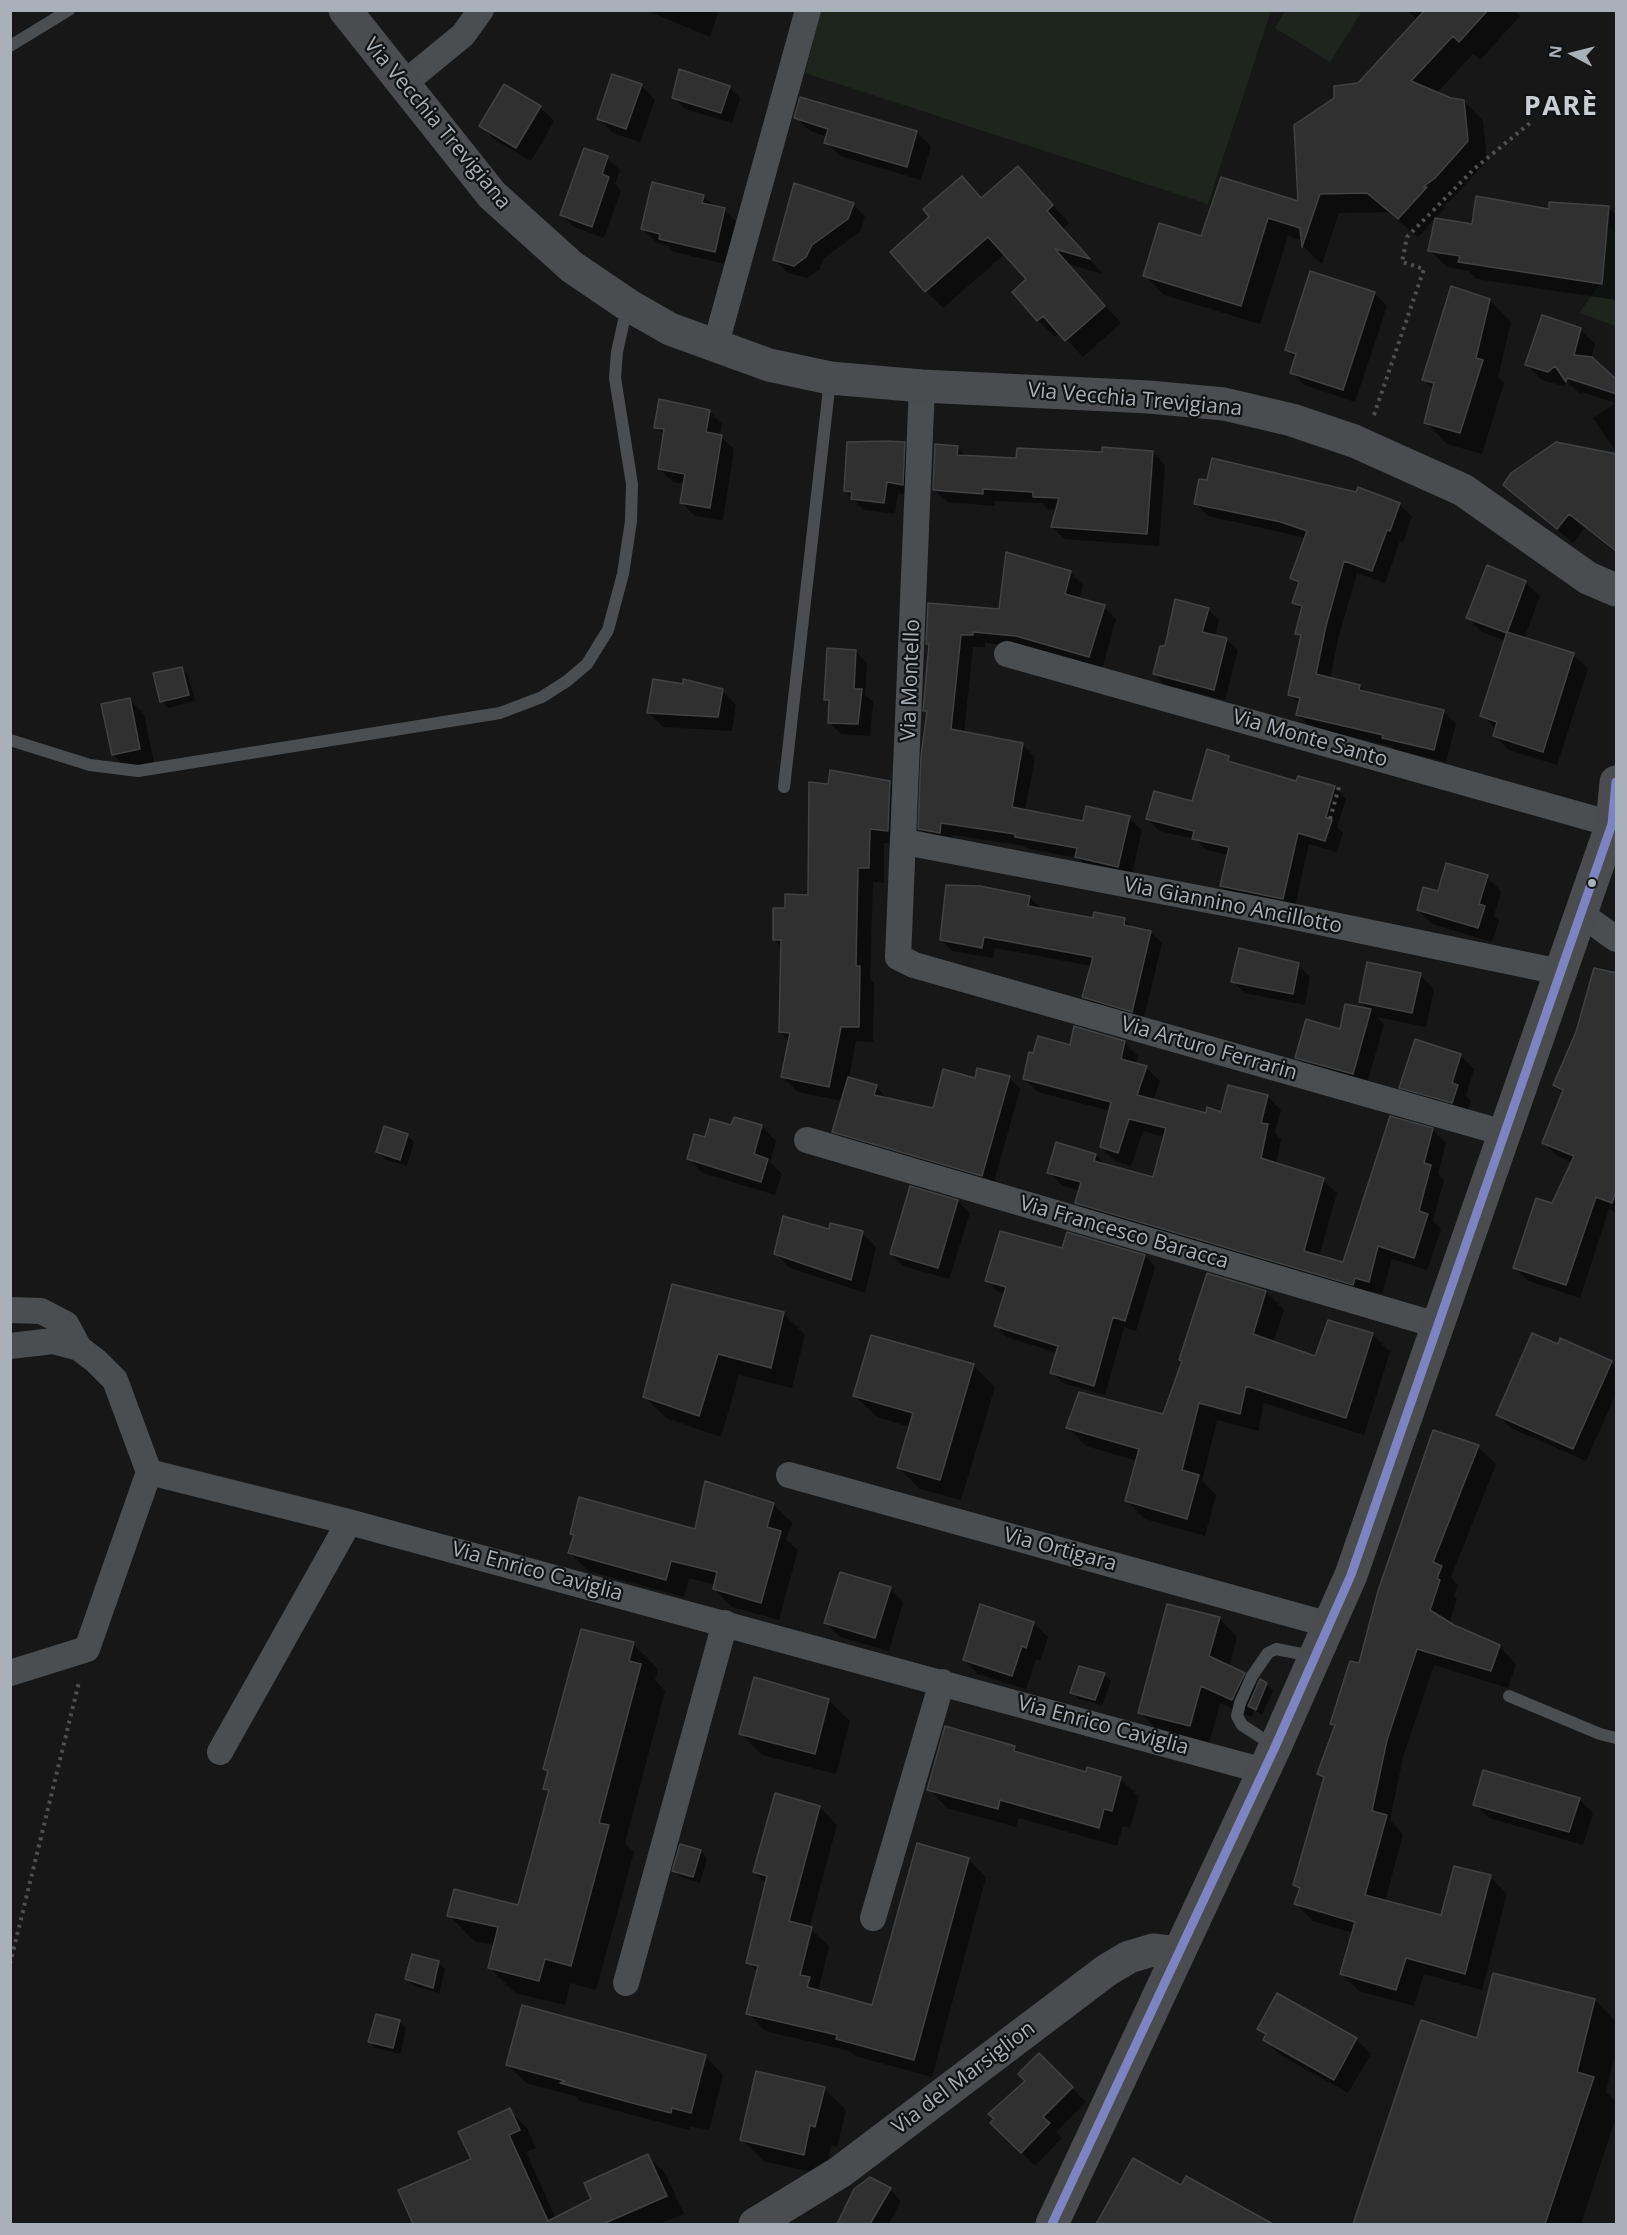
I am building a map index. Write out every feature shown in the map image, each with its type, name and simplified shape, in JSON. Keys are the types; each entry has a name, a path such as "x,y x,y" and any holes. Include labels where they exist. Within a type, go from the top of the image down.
{"street":[{"name":"Via Vecchia Trevigiana","path":"345,10 402,85 492,195 544,244 628,305 670,329 769,365 830,378 922,386 1149,397 1224,404 1292,420 1354,441 1463,490 1602,584 1617,611"},
{"path":"402,85 463,35 481,10"},
{"path":"715,347 808,10"},
{"name":"Via Montello","path":"914,965 898,957 905,842 922,386"},
{"name":"Via Monte Santo","path":"1007,654 1612,824"},
{"path":"1055,2223 1316,1657 1373,1516 1612,824 1617,782"},
{"name":"Via Giannino Ancillotto","path":"905,842 1276,913 1560,972"},
{"path":"1580,913 1617,939"},
{"name":"Via Arturo Ferrarin","path":"914,965 1504,1133"},
{"name":"Via Francesco Baracca","path":"807,1140 1440,1326"},
{"path":"10,1310 41,1311 66,1324 79,1348"},
{"path":"10,1346 53,1341 79,1348 96,1361 115,1380 149,1472 87,1650 10,1673"},
{"name":"Via Enrico Caviglia","path":"149,1472 349,1522 942,1682 1270,1759"},
{"name":"Via Ortigara","path":"789,1475 1330,1625"},
{"path":"219,1752 349,1522"},
{"path":"627,1983 726,1623"},
{"path":"873,1918 942,1682"},
{"name":"Via del Marsiglion","path":"755,2224 840,2172 1107,1970 1129,1957 1153,1950 1178,1953"}],"lane":[{"path":"10,46 69,10"},
{"path":"10,740 90,765 138,771 500,713 542,697 567,681 587,664 608,630 623,574 631,520 632,484 615,378 617,352 628,305"},
{"path":"784,787 830,378"},
{"path":"1270,1759 1237,1716 1248,1685 1268,1653 1276,1649 1316,1657"},
{"path":"1509,1696 1600,1734 1617,1738"}],"path":[{"path":"1374,416 1424,269 1402,262 1407,237 1474,169 1530,123"},
{"path":"1330,819 1339,787"},
{"path":"10,1964 87,1650"}],"shaded area":[{"path":"821,11 1271,11 1208,204 805,73"},
{"path":"1285,11 1362,11 1330,62 1275,28"},
{"path":"1608,226 1616,232 1616,326 1579,313 1602,284"}],"building":[{"path":"1425,10 1488,10 1459,42 1453,36 1411,81 1451,98 1464,100 1468,141 1435,178 1423,187 1427,187 1398,219 1367,193 1320,194 1302,247 1300,228 1268,218 1241,306 1143,276 1159,223 1201,236 1221,177 1298,201 1294,125 1334,98 1334,86 1358,83"},
{"path":"679,69 730,86 721,113 672,98"},
{"path":"612,74 642,84 626,129 597,119"},
{"path":"504,84 541,106 516,148 479,126"},
{"path":"800,97 917,131 907,167 824,143 828,129 794,118"},
{"path":"584,148 608,156 602,174 609,177 592,227 560,215"},
{"path":"1018,166 1053,205 1047,211 1090,259 1055,249 1105,306 1065,341 1043,316 1037,321 1012,292 1026,279 988,237 925,292 890,252 929,217 923,209 962,176 981,198"},
{"path":"652,182 704,195 702,203 725,208 715,252 659,239 660,234 641,229"},
{"path":"794,183 854,203 848,219 812,245 806,257 794,266 773,260"},
{"path":"1476,196 1549,209 1549,202 1609,206 1602,284 1458,262 1460,256 1428,251 1435,218 1472,224"},
{"path":"1310,271 1375,292 1343,390 1290,373 1296,354 1285,350"},
{"path":"1451,286 1490,299 1476,358 1483,360 1460,433 1424,423 1434,383 1422,380"},
{"path":"1542,315 1581,328 1574,355 1592,357 1617,380 1617,394 1567,378 1566,382 1555,366 1548,372 1525,365"},
{"path":"659,399 710,410 706,432 722,435 710,508 680,503 685,474 658,469 664,429 654,428"},
{"path":"847,442 905,442 903,485 887,482 884,503 851,499 852,492 844,491"},
{"path":"1556,442 1617,454 1617,552 1569,514 1557,529 1503,485 1511,473"},
{"path":"935,444 958,446 957,455 1016,458 1017,448 1102,452 1102,447 1153,451 1147,534 1051,527 1059,498 1033,497 1033,492 983,489 983,494 933,490"},
{"path":"1212,458 1356,492 1358,487 1400,503 1372,571 1344,561 1326,626 1316,674 1360,685 1359,690 1444,710 1434,750 1382,738 1383,735 1296,715 1300,698 1288,695 1301,635 1295,634 1302,606 1292,603 1299,582 1290,578 1307,531 1281,522 1194,504 1199,479 1207,480"},
{"path":"1006,552 1071,571 1065,594 1105,605 1089,657 1016,636 973,632 973,635 961,635 951,729 1023,743 1012,807 1083,821 1086,806 1130,816 1118,867 1075,857 1077,848 1015,837 1015,834 941,823 940,833 918,829 921,756 927,711 923,711 929,644 926,644 928,603 999,609"},
{"path":"1487,565 1526,581 1507,633 1466,618"},
{"path":"1175,599 1209,608 1202,632 1227,638 1214,690 1153,674 1160,646 1165,646"},
{"path":"1507,632 1574,653 1543,752 1493,736 1497,722 1480,716"},
{"path":"827,648 856,650 854,689 862,689 858,724 828,723 829,700 824,700"},
{"path":"182,667 189,695 160,702 153,673"},
{"path":"653,679 683,684 683,679 723,689 718,717 647,713"},
{"path":"130,698 140,749 112,755 101,704"},
{"path":"1207,749 1229,756 1228,761 1296,781 1298,776 1335,786 1326,817 1332,820 1325,841 1298,833 1283,899 1220,886 1229,847 1192,839 1194,831 1146,819 1154,791 1192,801"},
{"path":"830,770 890,781 888,831 870,829 869,868 858,868 856,966 860,966 859,1027 841,1027 829,1087 781,1077 790,1033 779,1032 781,940 773,940 773,908 785,908 785,894 808,895 809,782 828,784"},
{"path":"1446,863 1488,875 1479,904 1485,906 1478,928 1417,910 1423,887 1438,891"},
{"path":"946,885 980,886 1030,896 1028,906 1093,918 1094,912 1125,918 1124,925 1151,931 1132,1012 1082,997 1093,957 984,937 982,948 940,940"},
{"path":"1239,948 1299,963 1293,994 1231,982"},
{"path":"1367,962 1421,973 1412,1013 1359,1002"},
{"path":"1594,968 1617,973 1617,1189 1612,1203 1596,1197 1566,1285 1513,1268 1536,1198 1552,1203 1574,1156 1542,1143 1563,1090 1553,1085 1576,1032"},
{"path":"1345,1004 1371,1009 1353,1074 1295,1058 1306,1019 1340,1029"},
{"path":"1074,1026 1125,1041 1121,1059 1147,1066 1137,1095 1206,1113 1207,1107 1221,1112 1228,1085 1268,1095 1261,1123 1268,1124 1261,1158 1324,1178 1304,1251 1343,1262 1390,1116 1433,1128 1424,1163 1431,1165 1419,1211 1428,1214 1414,1258 1378,1246 1369,1282 1355,1278 1353,1285 1075,1203 1081,1182 1047,1173 1056,1142 1096,1154 1094,1161 1153,1177 1166,1128 1129,1119 1118,1153 1100,1147 1111,1102 1023,1079 1029,1052 1033,1053 1038,1036 1070,1045"},
{"path":"1415,1039 1461,1054 1452,1083 1458,1085 1452,1103 1399,1088"},
{"path":"977,1068 1010,1076 982,1176 832,1132 848,1077 877,1085 874,1095 933,1108 943,1069 975,1078"},
{"path":"734,1117 762,1125 754,1154 768,1159 761,1182 687,1159 694,1134 705,1137 710,1119 731,1125"},
{"path":"384,1126 408,1134 400,1160 376,1152"},
{"path":"910,1186 958,1200 938,1268 890,1254"},
{"path":"783,1216 829,1229 830,1223 863,1231 851,1280 774,1254"},
{"path":"1000,1231 1062,1248 1067,1232 1145,1255 1125,1321 1113,1317 1094,1386 1050,1373 1058,1346 994,1326 1006,1287 985,1281"},
{"path":"1207,1273 1266,1291 1253,1334 1315,1356 1328,1320 1373,1333 1346,1418 1246,1386 1240,1414 1199,1403 1182,1470 1199,1475 1187,1519 1125,1501 1139,1449 1066,1428 1079,1392 1163,1414 1182,1361 1179,1360"},
{"path":"672,1284 784,1312 771,1368 718,1354 699,1416 643,1397"},
{"path":"1532,1333 1558,1344 1560,1338 1612,1361 1573,1449 1496,1415"},
{"path":"871,1335 974,1364 940,1480 897,1468 913,1413 853,1396"},
{"path":"1433,1430 1479,1445 1433,1562 1442,1566 1430,1610 1454,1625 1500,1645 1491,1671 1417,1649 1387,1740 1372,1811 1387,1815 1365,1895 1441,1915 1454,1866 1491,1875 1465,1974 1406,1958 1396,1990 1340,1974 1355,1922 1294,1904 1300,1888 1293,1885 1324,1777 1317,1774 1335,1725 1330,1724 1350,1661 1359,1663 1378,1591"},
{"path":"705,1481 774,1503 767,1527 781,1531 761,1603 713,1589 717,1572 671,1561 666,1580 568,1553 574,1535 570,1534 579,1497 695,1529"},
{"path":"840,1572 891,1587 875,1638 824,1623"},
{"path":"980,1604 1034,1622 1026,1648 1022,1646 1012,1676 963,1660"},
{"path":"1167,1604 1220,1617 1209,1656 1245,1673 1232,1700 1201,1686 1190,1726 1138,1713"},
{"path":"581,1629 634,1642 629,1661 641,1664 599,1823 609,1825 571,1966 545,1959 539,1981 488,1968 498,1927 447,1916 454,1889 518,1905 549,1790 543,1789 548,1771 543,1769"},
{"path":"1079,1666 1105,1673 1095,1700 1070,1693"},
{"path":"754,1677 829,1699 815,1754 739,1734"},
{"path":"1260,1679 1267,1683 1256,1710 1248,1706"},
{"path":"945,1726 1015,1746 1014,1751 1086,1772 1087,1767 1121,1777 1112,1811 1104,1809 1099,1828 1000,1800 998,1809 927,1790"},
{"path":"1483,1770 1580,1798 1569,1832 1473,1805"},
{"path":"775,1793 820,1806 789,1921 812,1927 800,1975 810,1977 807,1987 872,2005 917,1843 969,1858 914,2060 836,2039 837,2035 746,2014 758,1966 746,1963 767,1876 753,1872"},
{"path":"680,1844 701,1850 693,1877 672,1871"},
{"path":"412,1954 439,1961 433,1988 405,1979"},
{"path":"1493,1973 1595,1999 1577,2072 1594,2077 1545,2224 1353,2224 1421,2020 1477,2038"},
{"path":"1277,1993 1357,2038 1334,2080 1263,2040 1266,2034 1257,2029"},
{"path":"522,2005 706,2055 691,2113 672,2108 671,2113 636,2104 506,2065"},
{"path":"376,2014 400,2020 393,2048 368,2042"},
{"path":"1039,2053 1073,2087 1043,2117 1050,2123 1021,2153 990,2123 994,2119 988,2114 1025,2081 1018,2074"},
{"path":"756,2071 825,2087 815,2127 810,2125 804,2155 740,2140"},
{"path":"510,2108 520,2130 509,2135 548,2221 591,2199 584,2183 648,2154 667,2196 603,2224 413,2224 398,2190 471,2159 458,2132"},
{"path":"1133,2158 1181,2185 1186,2176 1273,2224 1096,2224"},
{"path":"870,2177 891,2188 870,2224 837,2224 854,2189"}],"transit line":[{"path":"1052,2224 1275,1747 1351,1575 1612,824 1616,782"}],"district":[{"name":"PARÈ","path":"1561,107"}]}
